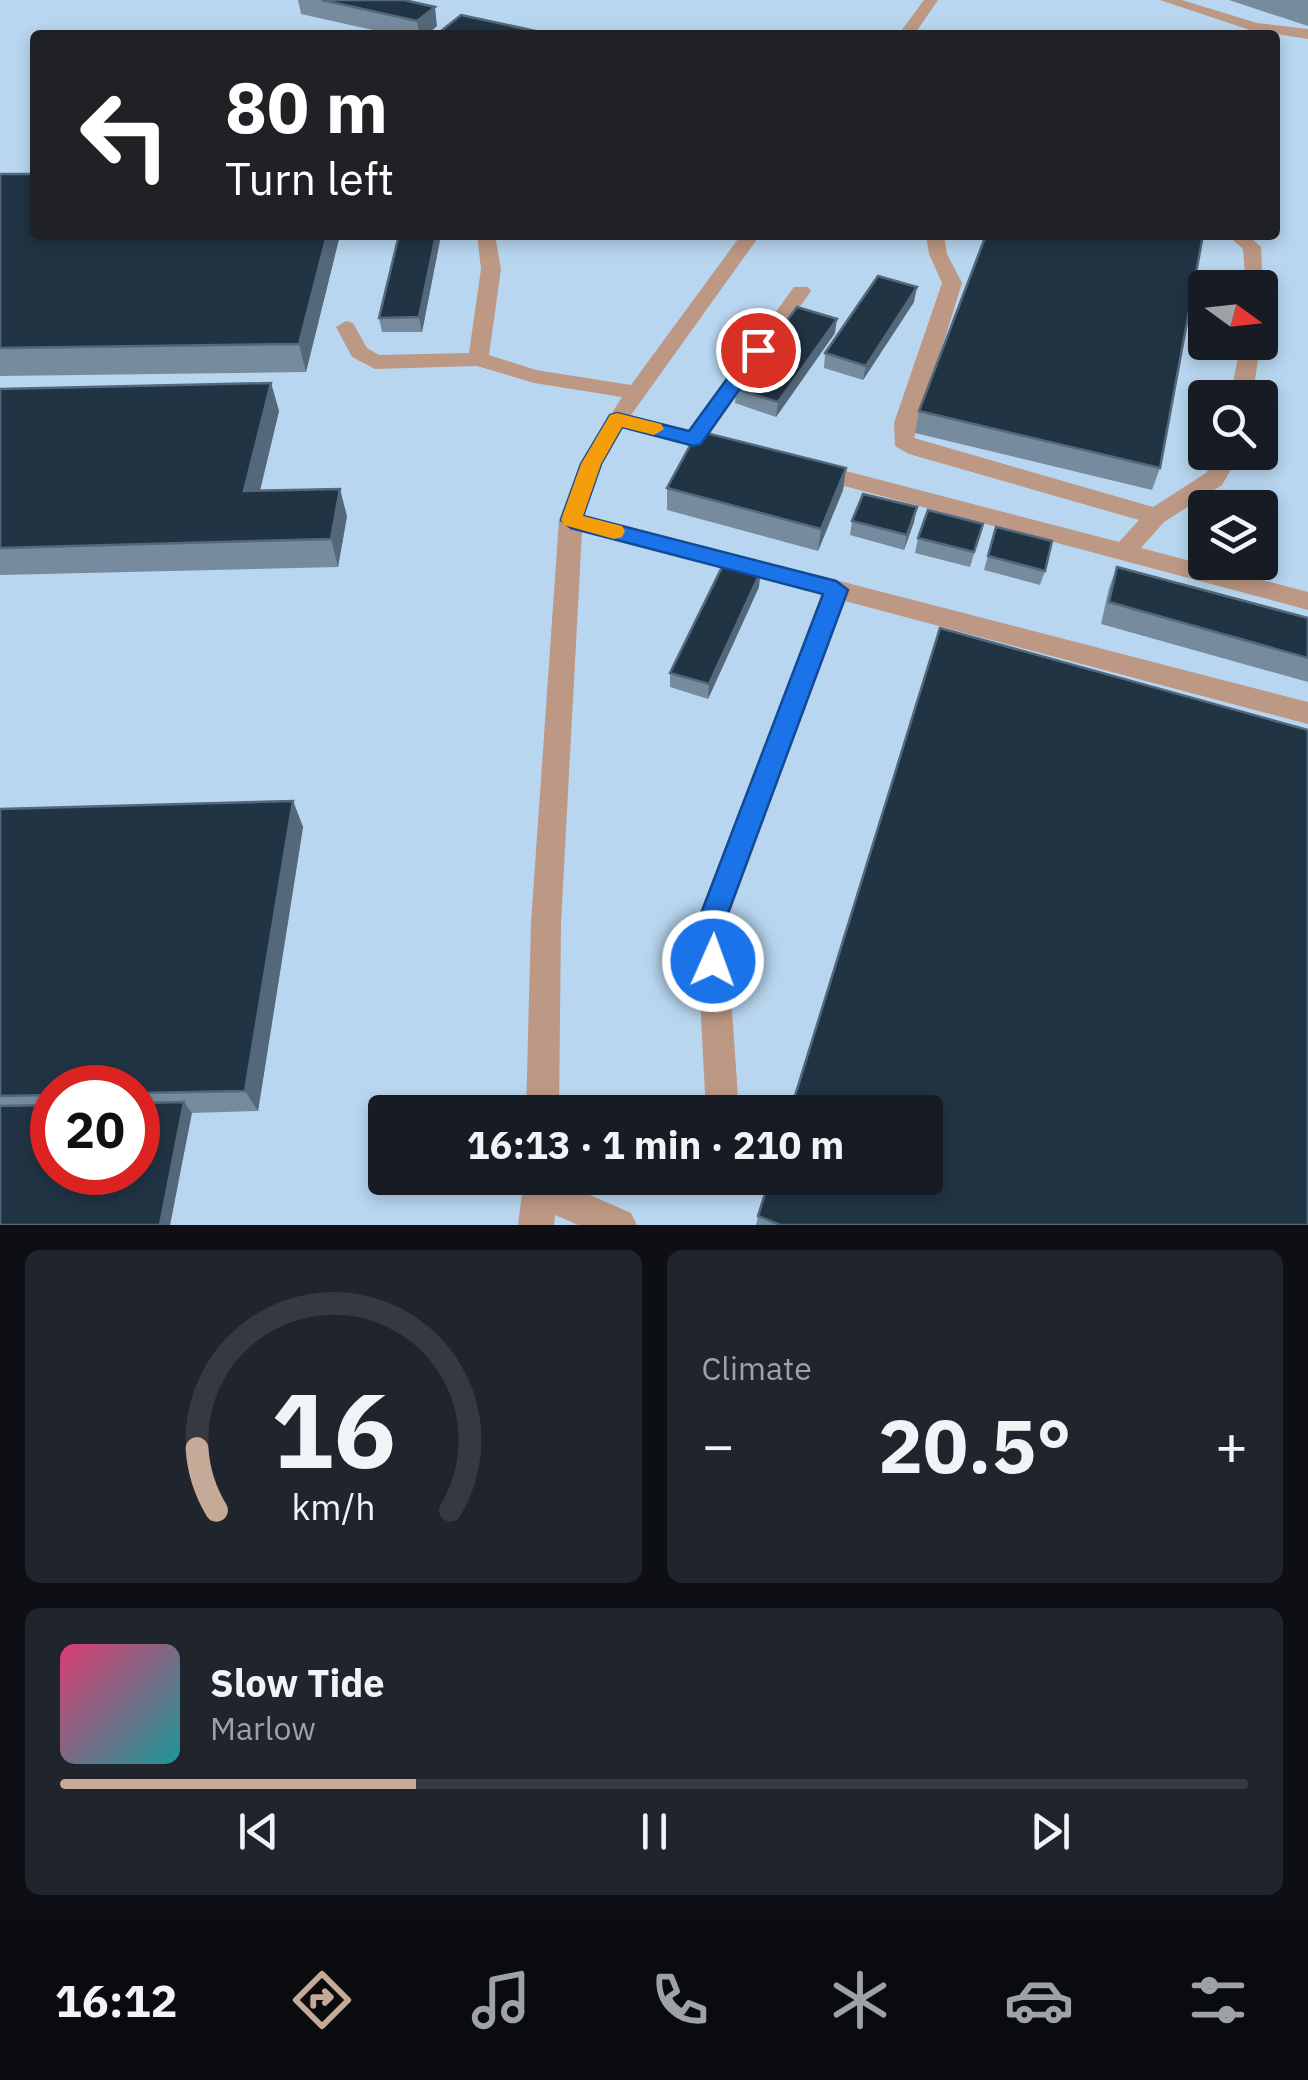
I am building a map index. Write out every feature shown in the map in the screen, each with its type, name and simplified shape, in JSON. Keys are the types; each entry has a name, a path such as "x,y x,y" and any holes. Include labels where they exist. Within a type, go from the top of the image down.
{"street":[{"path":"910,30 931,0"},
{"path":"1168,0 1255,26 1308,34"},
{"path":"478,359 491,269 487,240"},
{"path":"542,1095 546,923 571,520 591,464 617,419 747,240"},
{"path":"936,240 952,283 904,423 904,441 917,449 1156,516"},
{"path":"1243,240 1252,246 1254,270"},
{"path":"694,439 801,292"},
{"path":"346,327 359,352 375,362 478,359 534,376 636,393"},
{"path":"617,419 750,454"},
{"path":"787,464 1308,600"},
{"path":"1124,552 1156,516 1214,479 1219,470"},
{"path":"571,520 1308,713"},
{"path":"721,1095 710,924 836,590"},
{"path":"539,1198 619,1225"}],"shaded area":[{"path":"0,0 1308,0 1308,1225 0,1225"}],"building":[{"path":"322,0 404,0 435,7 417,21"},
{"path":"461,15 531,30 442,30"},
{"path":"0,174 30,174 30,240 326,240 299,344 0,348"},
{"path":"398,240 435,240 419,317 379,318"},
{"path":"984,240 1202,240 1197,270 1188,270 1188,316 1160,468 919,411"},
{"path":"878,276 917,287 866,366 825,353"},
{"path":"797,307 837,319 778,402 736,389"},
{"path":"271,383 244,491 340,489 331,539 0,548 0,389"},
{"path":"698,431 846,468 821,529 667,488"},
{"path":"863,494 917,507 907,535 852,521"},
{"path":"928,510 983,524 974,552 918,538"},
{"path":"996,527 1052,541 1045,571 988,556"},
{"path":"724,563 760,573 709,684 670,673"},
{"path":"1117,567 1308,618 1308,658 1109,602"},
{"path":"940,628 1308,730 1308,1225 780,1225 758,1216 765,1195 943,1195 943,1095 795,1095"},
{"path":"293,801 245,1091 160,1093 160,1065 30,1065 30,1095 0,1096 0,809"},
{"path":"184,1102 160,1225 0,1225 0,1106 30,1105 30,1195 160,1195 160,1103"}],"slow traffic":[{"path":"614,531 571,520 591,464 617,419 654,429"}],"route":[{"path":"713,961 710,924 836,590 571,520 591,464 617,419 694,439 758,350"}]}
